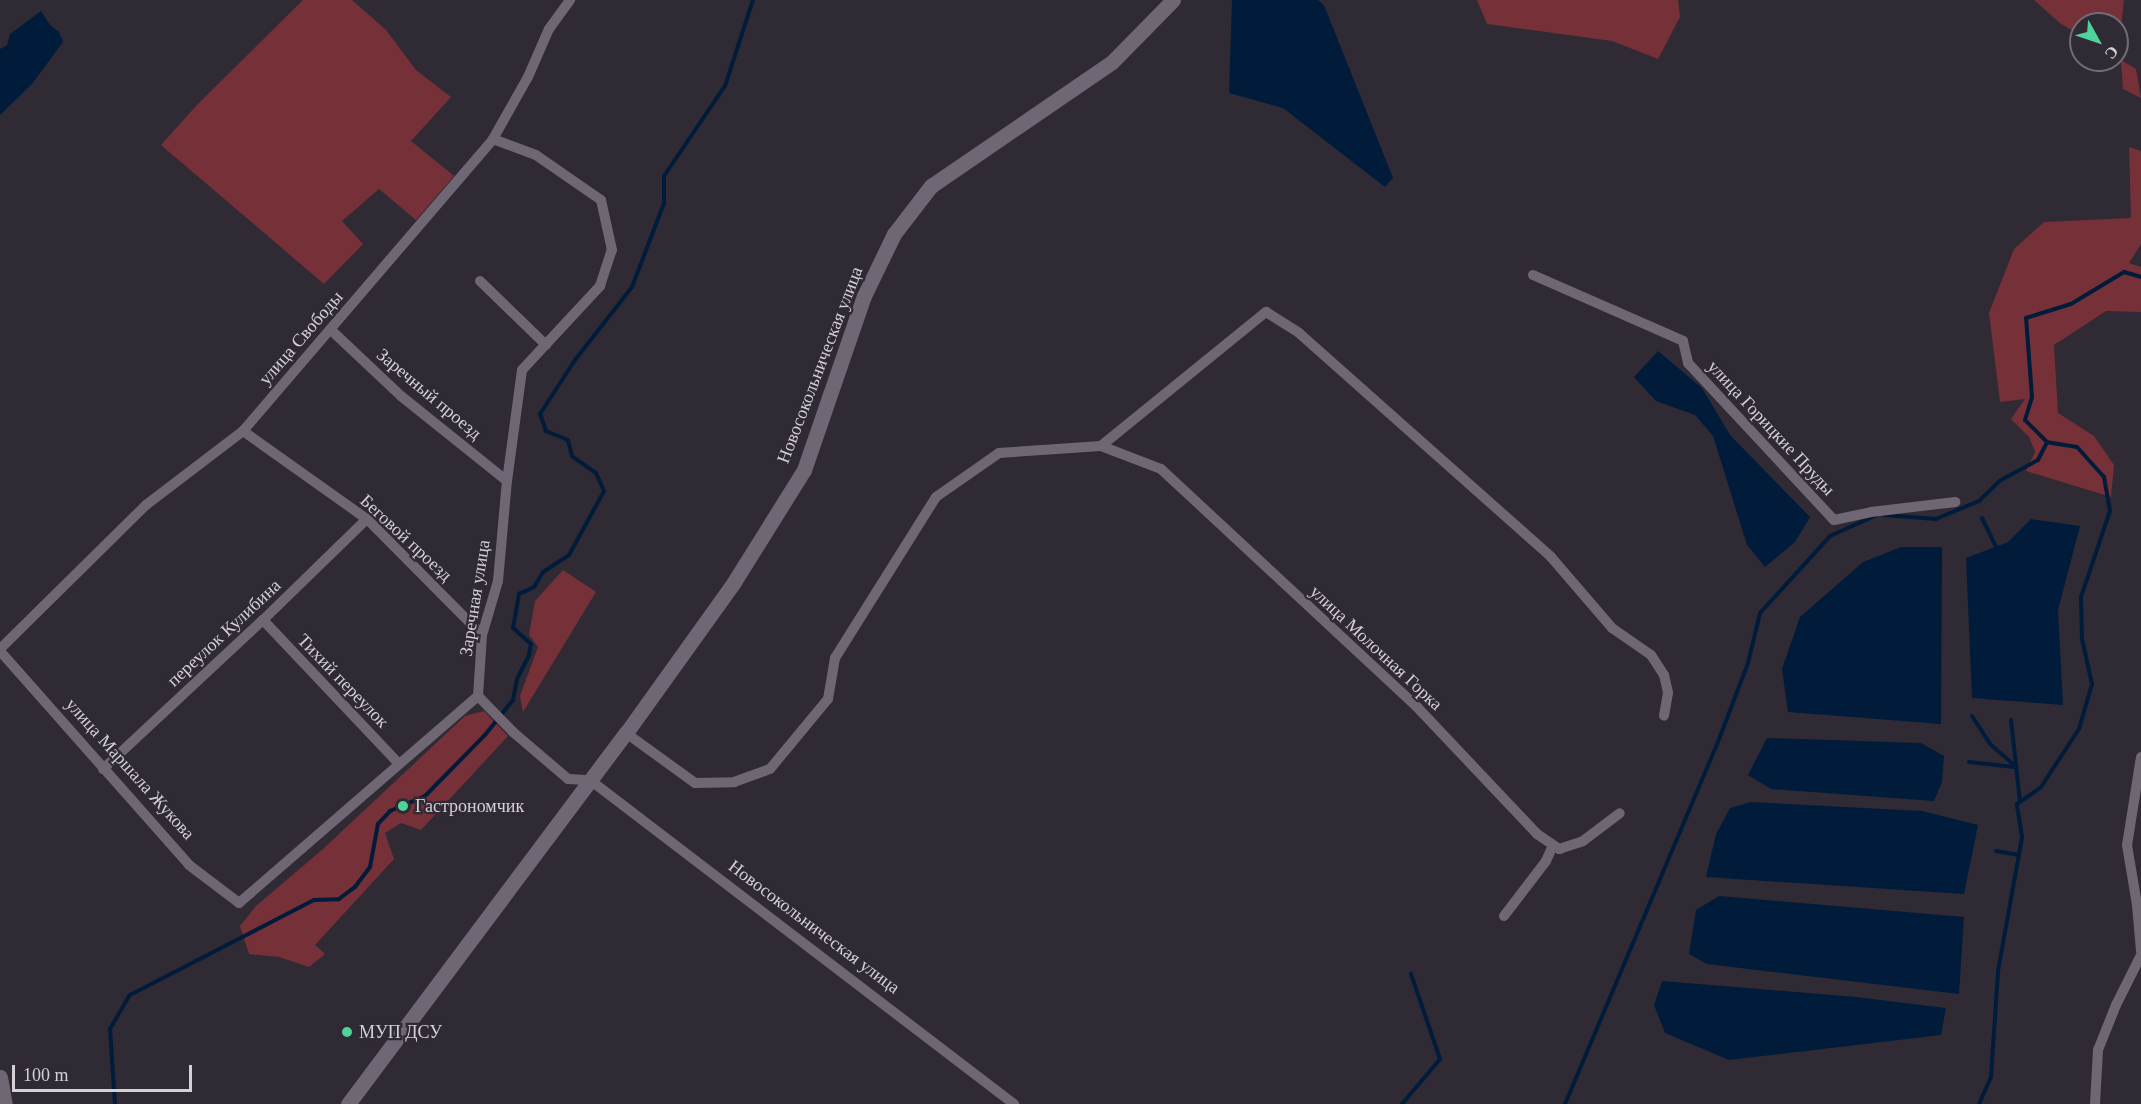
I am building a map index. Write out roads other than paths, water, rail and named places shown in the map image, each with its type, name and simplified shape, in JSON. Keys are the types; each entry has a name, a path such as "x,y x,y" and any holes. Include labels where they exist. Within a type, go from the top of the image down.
{"main road":[{"name":"Новосокольническая улица","path":"348,1104 626,733 734,582 804,470 864,296 894,234 931,186 1112,62 1173,0"},
{"path":"0,1077 5,1104"}],"street":[{"name":"улица Свободы","path":"0,650 146,505 243,431 493,138 528,77 549,29 570,0"},
{"name":"Заречная улица","path":"478,696 482,635 498,581 507,481 522,370 600,286 612,250 601,200 536,155 493,138"},
{"name":"улица Горицкие Пруды","path":"1533,275 1683,341 1688,363 1834,520 1871,512 1955,502"},
{"path":"480,281 546,345"},
{"path":"626,733 695,783 734,782 770,769 828,699 835,658 936,496 999,453 1101,446 1266,312 1308,340 1551,557 1612,628 1651,655 1664,675 1668,693 1664,716"},
{"name":"Заречный проезд","path":"331,330 401,396 507,481"},
{"name":"Беговой проезд","path":"243,431 367,519 482,635"},
{"name":"улица Молочная Горка","path":"1101,446 1161,469 1417,707 1537,834 1553,845"},
{"name":"переулок Кулибина","path":"102,769 263,620 367,519"},
{"name":"Тихий переулок","path":"263,620 399,764"},
{"name":"улица Маршала Жукова","path":"0,650 102,769 189,865 239,903 399,764"},
{"path":"399,764 478,696 568,779 590,780"},
{"path":"2095,1104 2098,1050 2141,953 2137,905 2127,845 2141,757"},
{"name":"Новосокольническая улица","path":"590,780 1014,1104"},
{"path":"1504,916 1546,861 1553,845 1559,849 1583,842 1620,813"}],"water":[{"path":"1232,0 1318,0 1324,5 1393,178 1385,187 1283,108 1229,93"},
{"path":"41,11 50,25 59,32 63,42 32,84 0,115 0,49 7,45 10,34"},
{"path":"1658,351 1702,388 1730,435 1810,517 1795,542 1765,567 1747,545 1713,436 1695,415 1656,401 1634,377"},
{"path":"2031,519 2080,526 2058,610 2063,705 1972,698 1966,558 2008,542"},
{"path":"1901,547 1942,547 1941,724 1788,712 1782,669 1800,617 1863,562"},
{"path":"1767,738 1921,743 1944,756 1942,782 1934,801 1771,789 1748,775"},
{"path":"1751,802 1922,811 1978,825 1964,894 1706,877 1716,834 1730,808"},
{"path":"1719,896 1964,917 1959,994 1707,964 1689,954 1696,910"},
{"path":"1662,981 1856,997 1946,1008 1941,1035 1729,1060 1665,1033 1654,1005"}],"waterway":[{"path":"115,1104 110,1029 130,995 314,900 339,899 355,887 370,867 378,824 390,811 425,796 485,735 513,700 517,679 529,655 531,644 513,628 519,594 534,587 543,572 569,555 604,491 596,473 572,456 568,440 546,431 540,414 575,360 632,287 664,203 664,176 725,86 753,0"},
{"path":"1979,1104 1991,1077 1998,971 2022,837 2017,804 2041,787 2079,729 2092,684 2082,639 2081,597 2110,511 2104,477 2077,447 2047,442 2025,420 2032,397 2026,318 2071,304 2124,272 2141,277"},
{"path":"1884,515 1936,519 1979,501 2001,480 2038,460 2047,442"},
{"path":"1565,1104 1716,747 1748,663 1760,613 1830,536 1877,515"},
{"path":"1982,518 1997,549"},
{"path":"1972,716 1990,744 2016,767"},
{"path":"2011,720 2020,801"},
{"path":"1969,762 2015,767"},
{"path":"1996,851 2018,855"},
{"path":"1402,1104 1440,1059 1411,974"}],"place":[{"name":"Гастрономчик","path":"403,806"},
{"name":"МУП ДСУ","path":"347,1032"}]}
